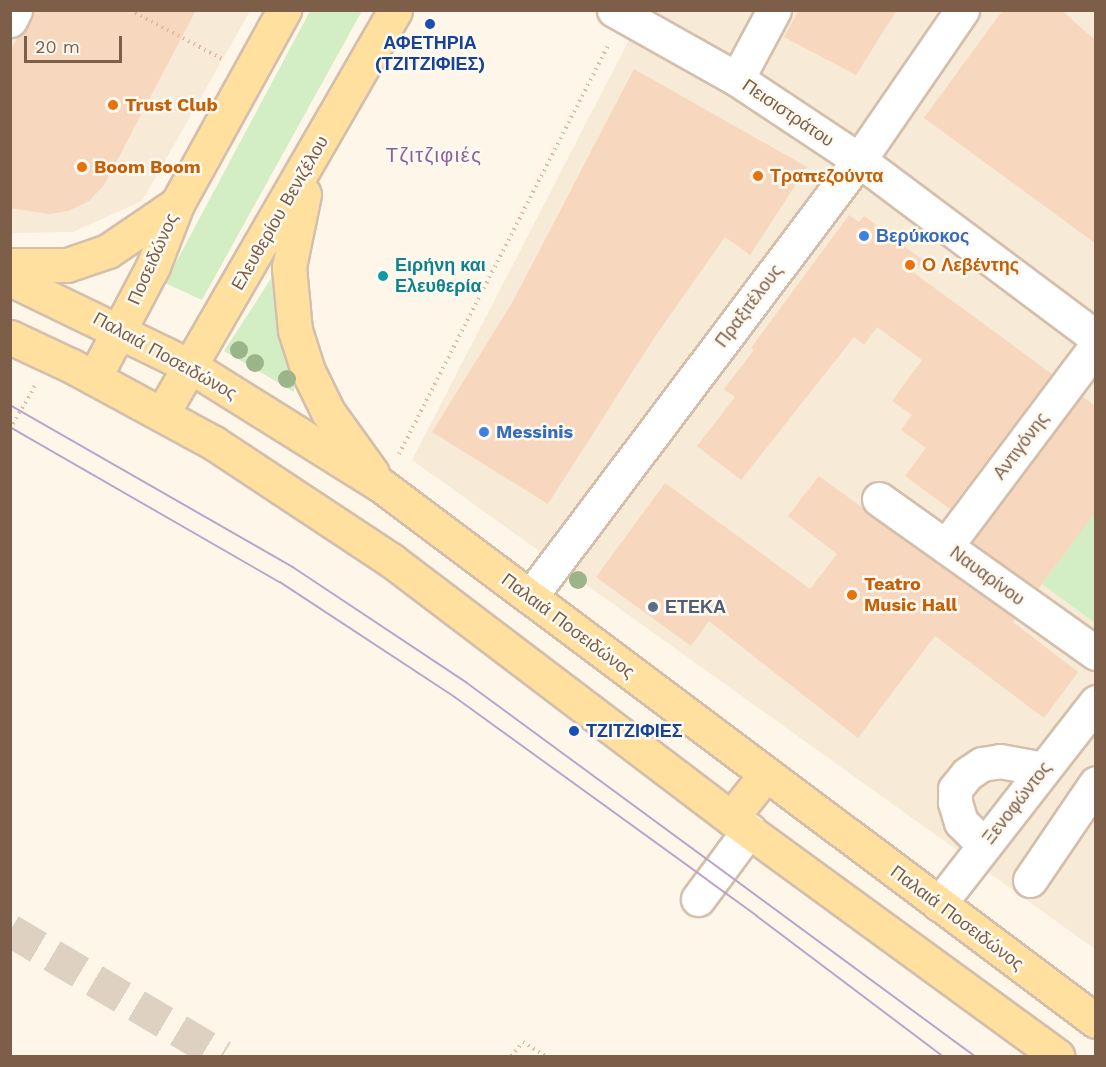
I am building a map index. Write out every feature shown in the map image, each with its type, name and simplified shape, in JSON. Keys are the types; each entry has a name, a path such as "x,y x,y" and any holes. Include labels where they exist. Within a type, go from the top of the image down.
{"main road":[{"path":"10,265 67,266 108,251 177,204 284,10"},
{"name":"Ελευθερίου Βενιζέλου","path":"162,414 317,150 395,10"},
{"path":"317,150 295,224 289,300 301,351 323,403 382,486"},
{"name":"Ποσειδώνος","path":"94,378 153,266 177,204"},
{"name":"Παλαιά Ποσειδώνος","path":"10,279 120,330 190,366 382,486 1093,1020"},
{"path":"10,337 162,414 300,498 391,560 740,824 1057,1056"},
{"path":"740,824 766,774"},
{"path":"1063,1056 1093,1020"}],"street":[{"path":"10,20 15,10"},
{"path":"737,79 774,10"},
{"name":"Πραξιτέλους","path":"530,597 859,160 962,10"},
{"name":"Πεισιστράτου","path":"619,13 737,79 859,160 1095,337"},
{"name":"Αντιγόνης","path":"945,546 1095,346"},
{"name":"Ναυαρίνου","path":"879,499 1095,654"},
{"name":"Ξενοφώντος","path":"939,904 1043,769 1091,716"},
{"path":"984,845 961,822 955,789 982,764 991,762 1043,769"},
{"path":"1030,880 1095,783"},
{"path":"698,899 740,824"}],"path":[{"path":"129,10 187,41"},
{"path":"382,486 619,13"},
{"path":"10,429 40,378"},
{"path":"511,1056 522,1042 545,1056"}],"shaded area":[{"path":"10,11 250,11 142,201 73,232 11,233"},
{"path":"644,11 1095,11 1095,949 412,460"}],"green space":[{"path":"310,11 362,11 202,300 165,283"},
{"path":"272,277 280,327 295,380 294,392 224,351"},
{"path":"1095,512 1095,623 1042,584"}],"building":[{"path":"33,10 196,10 104,185 89,201 68,211 49,214 10,208 10,51"},
{"path":"799,10 897,10 856,75 784,37"},
{"path":"1003,10 1061,10 1095,40 1095,243 924,118"},
{"path":"634,69 807,167 750,255 725,237 654,338 548,504 432,432 512,303"},
{"path":"849,215 859,222 864,216 924,261 914,273 1052,374 950,509 905,476 926,448 901,430 912,415 892,401 922,360 877,327 864,345 854,337 741,480 697,446 735,397 724,389 754,350 751,348"},
{"path":"1082,396 1095,406 1095,513 1038,589 972,542"},
{"name":"Teatro Music Hall","path":"819,476 1015,619 1013,622 1078,672 1044,718 935,636 858,738 709,621 691,646 596,577 665,483 810,589 837,554 788,516"}],"tunnel":[{"path":"10,930 222,1056"}],"tram line":[{"path":"10,405 293,567 466,682 975,1056"},
{"path":"10,427 280,582 455,697 757,916 943,1056"}],"place":[{"name":"ΑΦΕΤΗΡΙΑ (ΤΖΙΤΖΙΦΙΕΣ)","path":"430,24"},
{"name":"Trust Club","path":"113,105"},
{"name":"Boom Boom","path":"82,167"},
{"name":"Τραπεζούντα","path":"758,176"},
{"name":"Βερύκοκος","path":"864,236"},
{"name":"Ο Λεβέντης","path":"910,265"},
{"name":"Ειρήνη και Ελευθερία","path":"383,276"},
{"name":"Messinis","path":"484,432"},
{"name":"Teatro Music Hall","path":"852,595"},
{"name":"ΕΤΕΚΑ","path":"653,607"},
{"name":"ΤΖΙΤΖΙΦΙΕΣ","path":"574,731"}],"district":[{"name":"Τζιτζιφιές","path":"434,155"}]}
